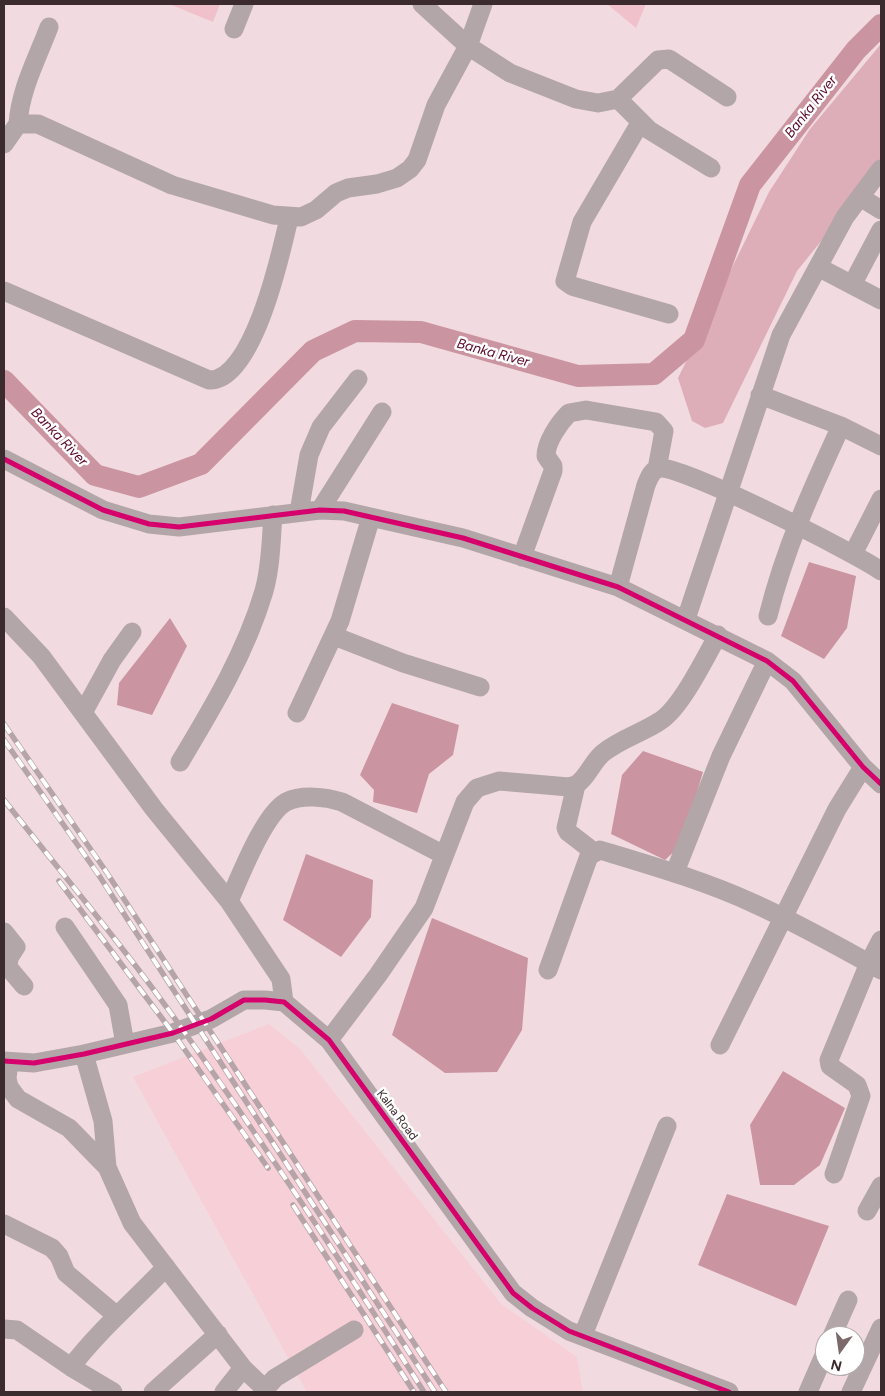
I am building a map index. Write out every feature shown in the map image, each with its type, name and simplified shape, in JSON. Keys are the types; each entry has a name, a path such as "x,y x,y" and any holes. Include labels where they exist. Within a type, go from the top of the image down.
{"street":[{"path":"234,29 244,4"},
{"path":"422,4 468,46 510,73 559,93 598,103 618,99 658,60 663,58 669,59 727,96"},
{"path":"18,124 38,124 172,185 273,215 289,218 302,217 316,210 336,194 348,188 377,184 397,178 410,170 417,160 436,105 468,46 483,4"},
{"path":"4,144 18,124 19,107 24,90 50,27"},
{"path":"618,99 640,123 711,168"},
{"path":"640,123 582,222 566,281 572,286 669,314"},
{"path":"686,619 781,334 845,217 881,169"},
{"path":"860,196 881,210"},
{"path":"4,291 209,380 216,380 226,376 240,362 253,337 279,262 289,218"},
{"path":"852,285 881,230"},
{"path":"818,267 881,300"},
{"path":"299,512 309,455 321,427 358,379"},
{"path":"760,395 841,426 881,446"},
{"path":"522,557 553,471 553,466 546,456 547,450 558,427 569,413 586,410 656,422 664,431 657,469 649,478 638,509 618,587"},
{"path":"320,510 382,412"},
{"path":"768,616 778,576 796,526 841,426"},
{"path":"4,459 103,510 149,524 179,526 320,510 344,511 463,538 618,587 768,661 793,681 863,767 881,784"},
{"path":"657,469 672,469 727,493 853,554 881,571"},
{"path":"853,554 881,499"},
{"path":"180,762 216,702 243,648 264,590 270,560 273,515"},
{"path":"297,714 340,621 371,517"},
{"path":"4,618 41,656 84,711 154,809 229,901 281,979 284,1002 244,1000 211,1020 173,1033 84,1054 34,1063 6,1062 9,1088 18,1099 69,1128 108,1168"},
{"path":"84,711 112,660 132,632"},
{"path":"334,636 403,663 480,687"},
{"path":"594,852 568,832 566,828 576,785 599,756 614,744 660,721 669,714 718,636"},
{"path":"675,872 721,756 768,661"},
{"path":"720,1045 837,809 863,767"},
{"path":"329,1040 378,975 424,908 465,802 477,788 499,781 569,787 576,785"},
{"path":"229,901 266,822 287,801 310,797 329,798 342,802 444,855"},
{"path":"548,970 589,856 600,850 675,872 782,917 875,966"},
{"path":"65,927 118,1006 125,1044"},
{"path":"4,932 16,947 9,958 8,967 24,986"},
{"path":"834,1174 862,1096 858,1085 830,1066 828,1060 875,966 881,940"},
{"name":"Kalna Road","path":"284,1002 329,1040 513,1293 557,1324 730,1392"},
{"path":"84,1054 103,1121 108,1168 132,1223 243,1368 265,1390 274,1378 354,1330"},
{"path":"583,1335 667,1126"},
{"path":"867,1211 881,1186"},
{"path":"4,1224 52,1248 59,1256 66,1273 117,1316"},
{"path":"71,1367 90,1342 133,1302 166,1267"},
{"path":"836,1326 848,1300"},
{"path":"851,1392 881,1328"},
{"path":"4,1329 17,1330 71,1367 113,1392"},
{"path":"152,1392 218,1334"},
{"path":"224,1392 243,1368"},
{"path":"808,1392 815,1376"}],"shaded area":[{"path":"169,4 220,4 213,22"},
{"path":"607,4 646,4 636,28"},
{"path":"881,44 881,167 797,271 723,423 705,428 692,421 678,378 769,192 810,129"},
{"path":"809,562 856,576 847,628 824,659 781,636"},
{"path":"170,618 187,646 152,715 117,705 119,683"},
{"path":"392,703 459,725 453,755 429,774 417,813 373,802 374,790 360,775"},
{"path":"643,751 703,772 681,845 665,860 611,834 622,775"},
{"path":"306,854 373,880 371,917 341,957 283,920"},
{"path":"432,918 528,958 522,1030 497,1072 445,1073 392,1035"},
{"path":"269,1024 300,1049 501,1304 577,1357 583,1392 307,1392 133,1077"},
{"path":"783,1071 845,1108 820,1165 794,1185 760,1185 750,1125"},
{"path":"727,1194 829,1226 796,1306 698,1265"}],"waterway":[{"name":"Banka River","path":"4,381 95,475 139,487 201,464 313,351 355,331 421,332 578,376 654,374 694,340 750,185 856,50 881,25"}],"railway":[{"path":"4,724 105,870 446,1392"},
{"path":"4,740 98,874 435,1392"},
{"path":"4,800 118,943 183,1030 306,1210 424,1392"},
{"path":"59,881 173,1033 268,1168"},
{"path":"293,1205 414,1392"}],"cycle path":[{"path":"4,459 103,510 149,524 179,527 320,510 344,511 463,538 618,587 767,661 793,681 863,767 881,784"},
{"path":"4,1061 34,1063 84,1054 173,1033 211,1019 244,1000 284,1002 329,1040 513,1293 532,1308 569,1331 729,1392"}]}
